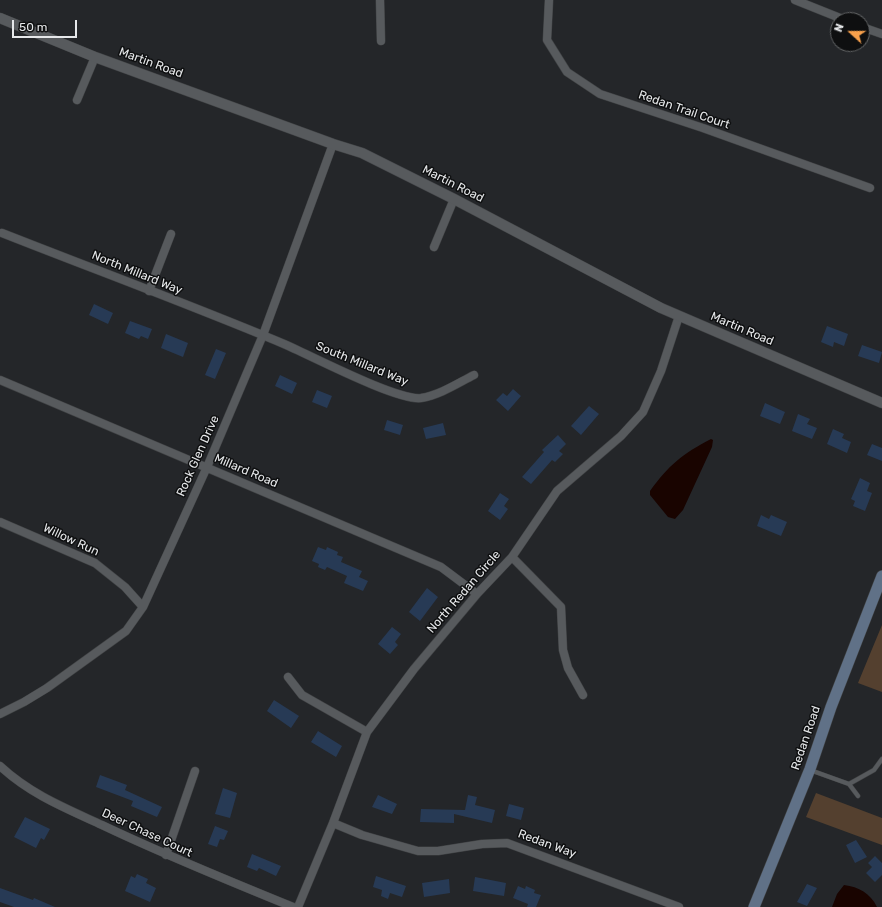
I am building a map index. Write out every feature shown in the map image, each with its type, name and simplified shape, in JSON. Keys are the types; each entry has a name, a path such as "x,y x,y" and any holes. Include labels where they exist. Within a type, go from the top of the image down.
{"main road":[{"name":"Redan Road","path":"754,907 810,769 831,707 882,576"}],"street":[{"path":"380,0 381,41"},
{"name":"Redan Trail Court","path":"549,0 547,40 567,72 600,94 703,128 870,188"},
{"path":"795,0 830,14"},
{"name":"Martin Road","path":"0,18 95,57 333,144 362,153 454,199 600,277 679,316 882,403"},
{"path":"870,30 882,34"},
{"path":"77,100 95,57"},
{"name":"Rock Glen Drive","path":"0,714 47,688 126,631 143,607 207,467 263,335 333,144"},
{"path":"434,247 454,199"},
{"name":"North Millard Way","path":"2,232 263,335"},
{"path":"149,291 171,234"},
{"name":"North Redan Circle","path":"298,907 333,823 367,732 414,669 477,594 512,557 557,491 621,436 643,412 661,371 679,316"},
{"name":"South Millard Way","path":"263,335 381,387 414,397 421,398 445,390 474,375"},
{"name":"Millard Road","path":"0,380 441,567 477,594"},
{"name":"Willow Run","path":"0,522 95,563 124,587 143,607"},
{"path":"512,557 561,607 563,650 568,668 583,695"},
{"path":"288,677 302,695 367,732"},
{"name":"Deer Chase Court","path":"0,766 13,778 35,794 166,855 293,907"},
{"path":"166,855 195,771"},
{"name":"Redan Way","path":"333,823 362,836 418,851 438,852 488,843 508,843 679,907"}],"lane":[{"path":"849,784 874,770 882,759"},
{"path":"810,769 849,784 858,796"}],"shaded area":[{"path":"711,439 713,440 712,447 683,510 675,519 668,517 650,495 650,491 663,474 684,455"},
{"path":"882,625 882,692 858,683"},
{"path":"816,793 882,818 882,845 806,817"},
{"path":"844,885 854,887 867,894 877,907 832,907 837,894"}],"building":[{"path":"94,304 113,313 108,324 89,315"},
{"path":"130,321 152,329 148,339 141,336 139,339 125,333"},
{"path":"827,326 848,334 844,346 834,342 833,347 821,342"},
{"path":"166,334 188,343 183,357 161,348"},
{"path":"862,345 882,352 879,363 858,356"},
{"path":"216,349 226,353 215,379 205,375"},
{"path":"280,375 297,383 292,394 275,386"},
{"path":"513,389 521,396 508,411 496,400 503,393 507,396"},
{"path":"317,390 332,396 327,408 312,402"},
{"path":"765,403 785,412 780,424 760,416"},
{"path":"589,406 599,414 581,435 571,426"},
{"path":"798,414 810,419 807,424 817,428 812,439 792,431"},
{"path":"387,420 403,425 400,435 384,430"},
{"path":"443,423 446,435 426,439 423,428"},
{"path":"833,429 844,434 842,438 851,442 847,453 827,444"},
{"path":"558,435 566,444 559,451 563,454 555,462 552,460 531,484 522,477 544,452 542,450"},
{"path":"872,444 882,448 882,461 867,455"},
{"path":"860,478 870,483 867,491 872,493 865,511 853,506 855,501 851,499"},
{"path":"500,493 509,499 504,506 508,509 500,520 488,511"},
{"path":"761,515 769,519 771,515 787,522 781,536 757,526"},
{"path":"318,547 326,550 327,547 338,552 337,555 343,557 341,562 362,571 359,577 368,581 363,591 344,583 347,576 327,567 325,570 318,567 319,564 312,561"},
{"path":"427,588 438,597 420,621 409,612"},
{"path":"392,627 401,634 395,642 398,645 390,654 378,644"},
{"path":"274,700 299,716 291,728 267,711"},
{"path":"318,731 342,746 336,757 311,742"},
{"path":"100,775 127,785 125,790 162,807 157,817 131,806 133,801 96,787"},
{"path":"223,788 237,793 230,818 215,814"},
{"path":"378,795 397,804 392,814 372,807"},
{"path":"468,795 477,797 475,805 495,810 492,823 454,814 454,823 420,822 421,809 465,810"},
{"path":"509,804 524,808 521,820 506,816"},
{"path":"25,817 50,829 44,840 41,838 36,848 14,837"},
{"path":"215,826 228,831 224,840 220,839 217,847 208,844"},
{"path":"856,840 867,857 855,863 846,845"},
{"path":"252,854 281,866 276,876 259,868 257,871 247,867"},
{"path":"875,856 882,863 882,875 875,882 866,873 872,867 868,863"},
{"path":"137,874 148,879 146,883 156,888 150,902 125,891 131,876 135,878"},
{"path":"376,876 406,886 402,897 390,893 388,899 381,896 382,890 373,887"},
{"path":"475,877 506,883 504,896 473,891"},
{"path":"449,879 450,893 424,897 422,883"},
{"path":"807,884 817,888 807,906 797,902"},
{"path":"518,886 525,889 526,886 535,890 534,893 541,895 536,907 527,907 528,904 513,898"},
{"path":"0,888 33,900 34,898 55,907 14,907 0,902"}]}
